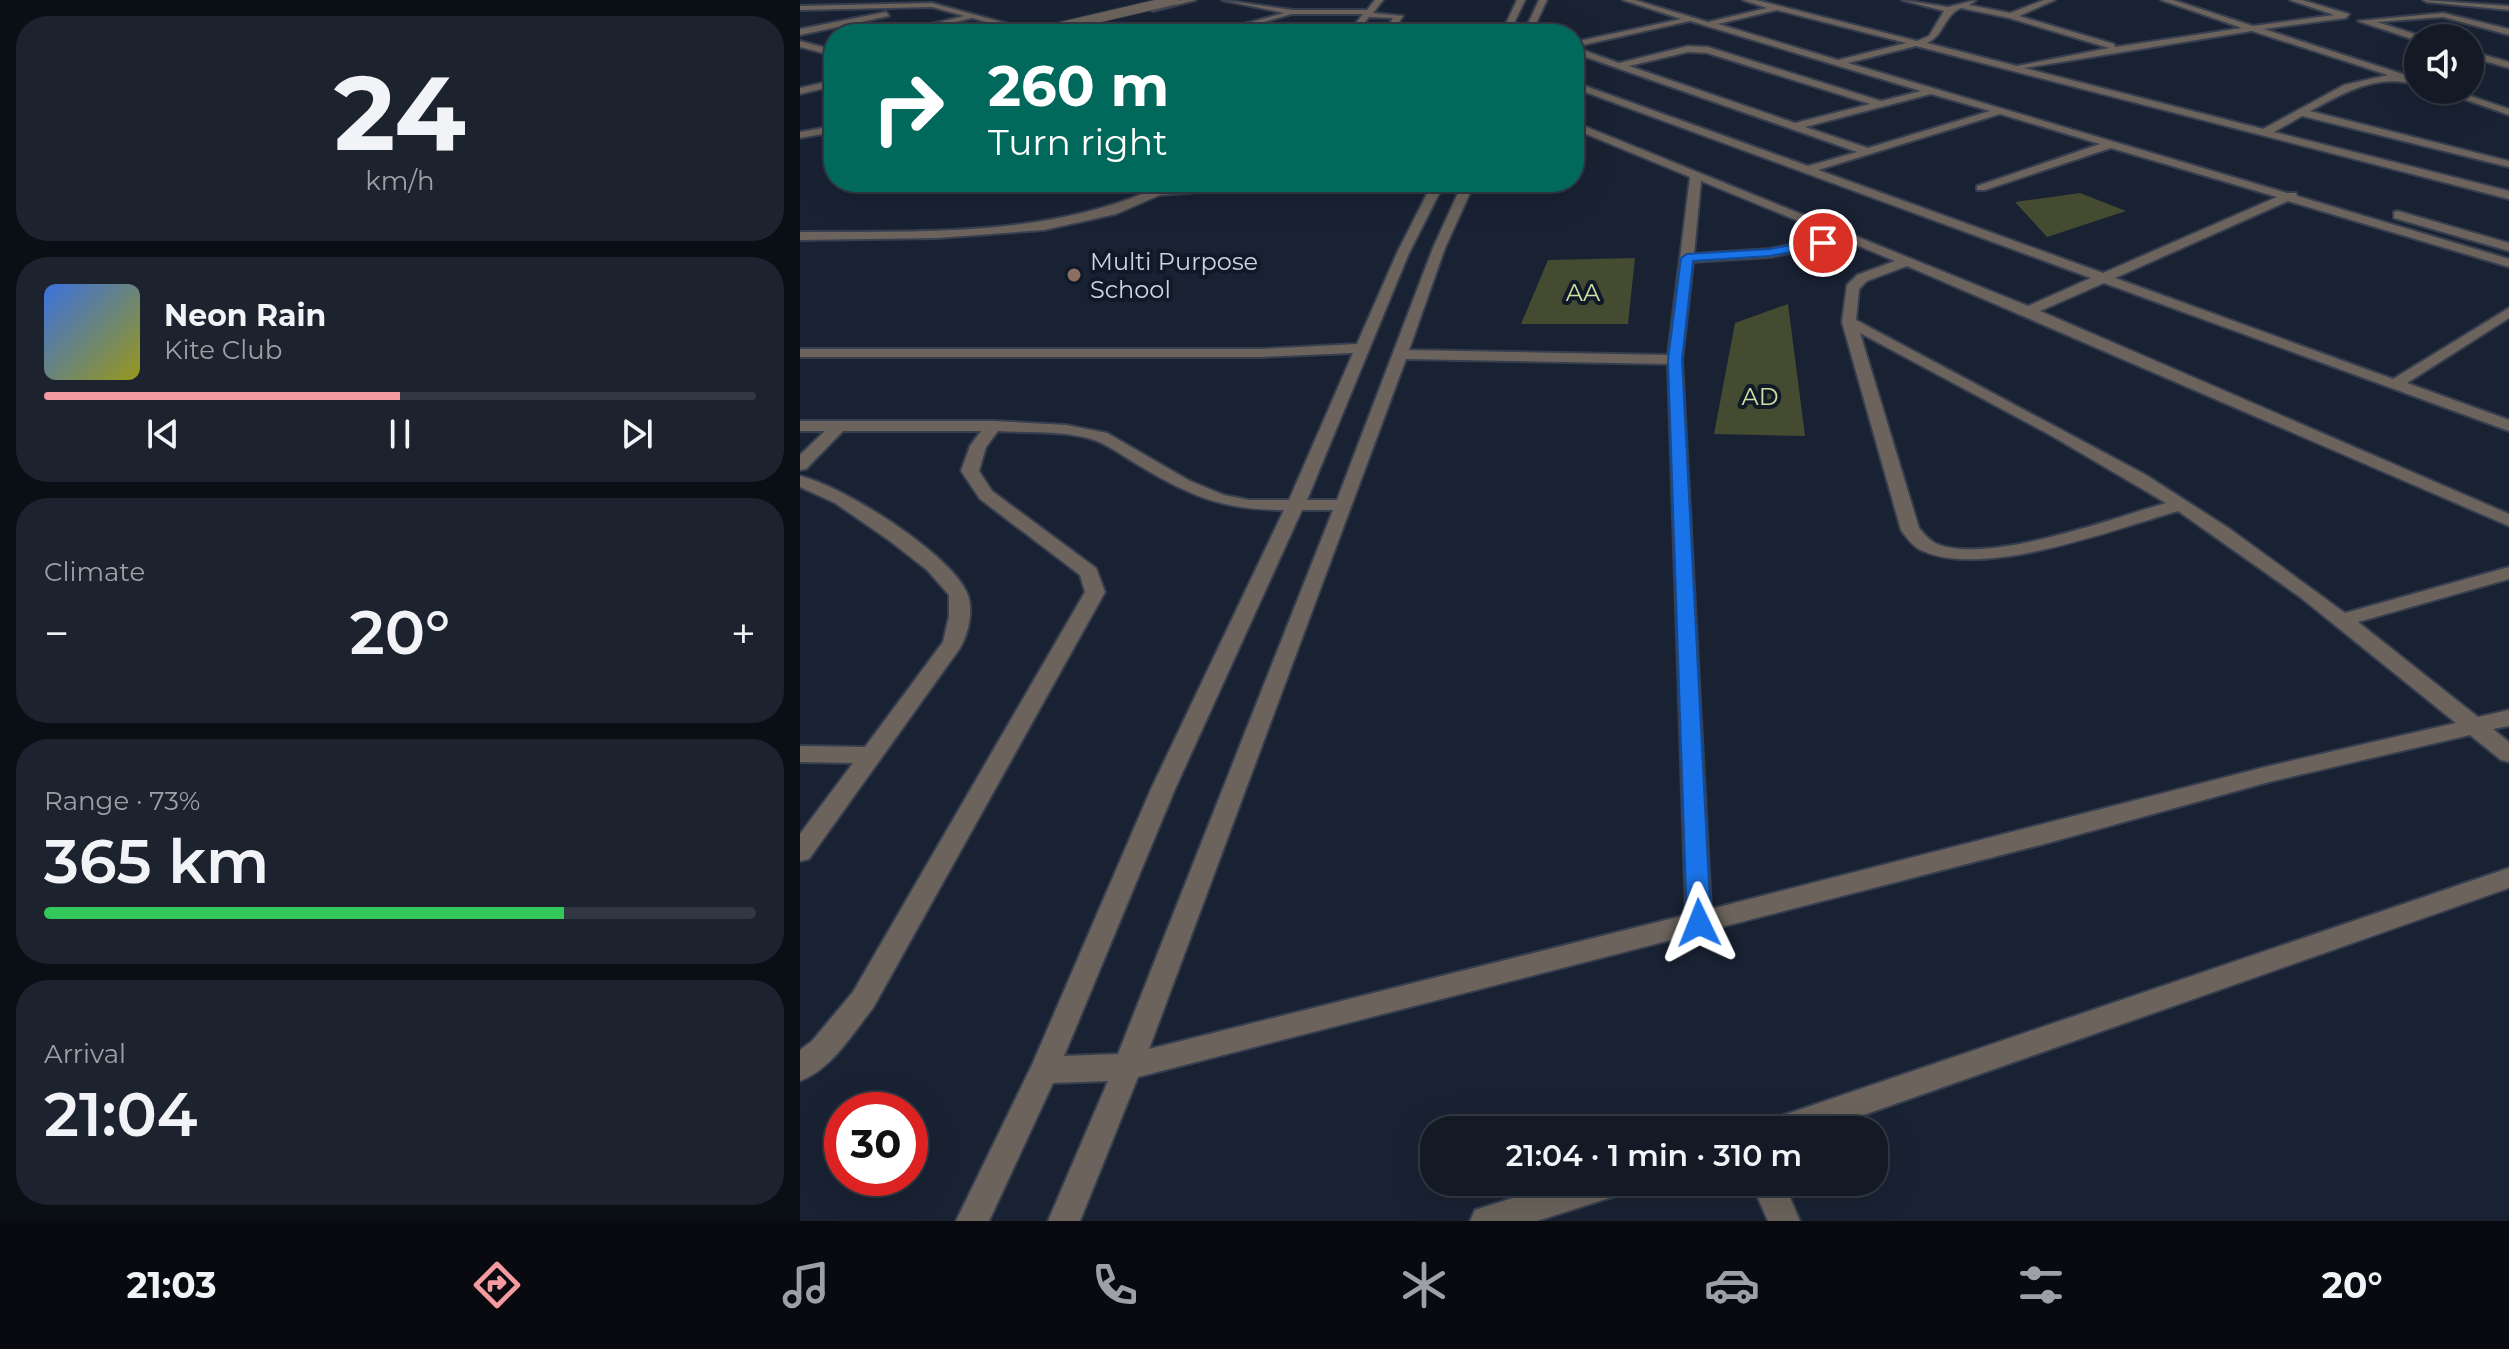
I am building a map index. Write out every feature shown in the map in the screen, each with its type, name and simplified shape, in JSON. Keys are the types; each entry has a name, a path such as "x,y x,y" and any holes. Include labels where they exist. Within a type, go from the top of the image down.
{"street":[{"path":"832,7 842,0"},
{"path":"839,24 958,0"},
{"path":"1064,24 1165,1 1192,0"},
{"path":"1226,0 1293,12 1399,16 1394,24"},
{"path":"1248,24 1343,0"},
{"path":"1360,24 1379,0"},
{"path":"1510,24 1521,0"},
{"path":"1532,24 1543,0"},
{"path":"1627,0 1687,20"},
{"path":"1652,0 1835,64 2509,263"},
{"path":"1747,0 1778,4 1919,43 2506,191"},
{"path":"1906,0 1949,10 1975,0"},
{"path":"2011,16 2051,0"},
{"path":"2165,0 2404,77"},
{"path":"2294,0 2301,0"},
{"path":"2294,0 2404,34"},
{"path":"2427,0 2509,8"},
{"path":"1064,24 1165,1"},
{"path":"1080,24 1165,1"},
{"path":"1722,21 1778,4"},
{"path":"800,8 932,5 998,24"},
{"path":"1961,6 2011,16 2117,48"},
{"path":"1835,64 1932,38 1949,10"},
{"path":"2362,21 2430,14 2509,32"},
{"path":"2013,67 2117,48 2346,16"},
{"path":"940,24 971,17"},
{"path":"1584,45 1687,20 1722,21 2333,197"},
{"path":"800,32 824,27"},
{"path":"800,44 822,50"},
{"path":"1621,65 1688,49 1708,50 1881,104"},
{"path":"800,55 822,50"},
{"path":"1584,51 1868,152"},
{"path":"2484,58 2509,65"},
{"path":"2484,64 2497,62"},
{"path":"2267,131 2347,87 2404,76"},
{"path":"800,88 824,82"},
{"path":"1584,89 2509,426"},
{"path":"1796,126 1930,91"},
{"path":"2484,104 2509,112"},
{"path":"1811,169 2017,106"},
{"path":"2300,112 2509,164"},
{"path":"1584,129 2028,311 2509,521"},
{"path":"800,135 824,131"},
{"path":"1981,188 2108,145"},
{"path":"1696,176 1675,360 1699,923"},
{"path":"2028,311 2304,189"},
{"path":"800,236 938,234 1044,226 1112,211 1158,192"},
{"path":"972,1221 1044,1070 1163,789 1295,506 1403,253 1434,192"},
{"path":"1064,1221 1128,1067 1233,787 1344,505 1439,248 1464,192"},
{"path":"2392,214 2509,247"},
{"path":"1687,258 1770,253 1846,238"},
{"path":"1905,262 1862,278 1852,288 1849,322 1910,530 1928,547 1955,555 2007,552 2181,504"},
{"path":"2397,383 2509,312"},
{"path":"1849,322 2121,467 2181,504 2342,620 2509,754"},
{"path":"800,353 1261,353 1363,348"},
{"path":"1400,354 1675,360"},
{"path":"800,426 994,426 1066,430 1101,437 1184,485 1220,500 1249,505 1344,505"},
{"path":"800,465 839,426"},
{"path":"800,1068 822,1050 863,1000 1095,592 1089,572 986,495 970,471 978,446 994,426"},
{"path":"800,481 826,490 857,509 939,570 957,590 960,611 953,643 800,852"},
{"path":"2342,620 2509,573"},
{"path":"1044,1070 1128,1067 1699,923 2269,774 2509,718"},
{"path":"800,754 870,755"},
{"path":"1821,1116 2509,878"},
{"path":"1486,1221 1568,1196"},
{"path":"1773,1196 1784,1221"}],"green space":[{"path":"2080,193 2126,211 2047,237 2015,202"},
{"name":"AA","path":"1635,258 1628,324 1521,324 1548,260"},
{"name":"AD","path":"1788,304 1805,436 1714,434 1735,323"}],"place":[{"name":"Multi Purpose School","path":"1074,275"}],"route":[{"path":"1699,923 1675,360 1687,258 1770,253 1823,243"}]}
